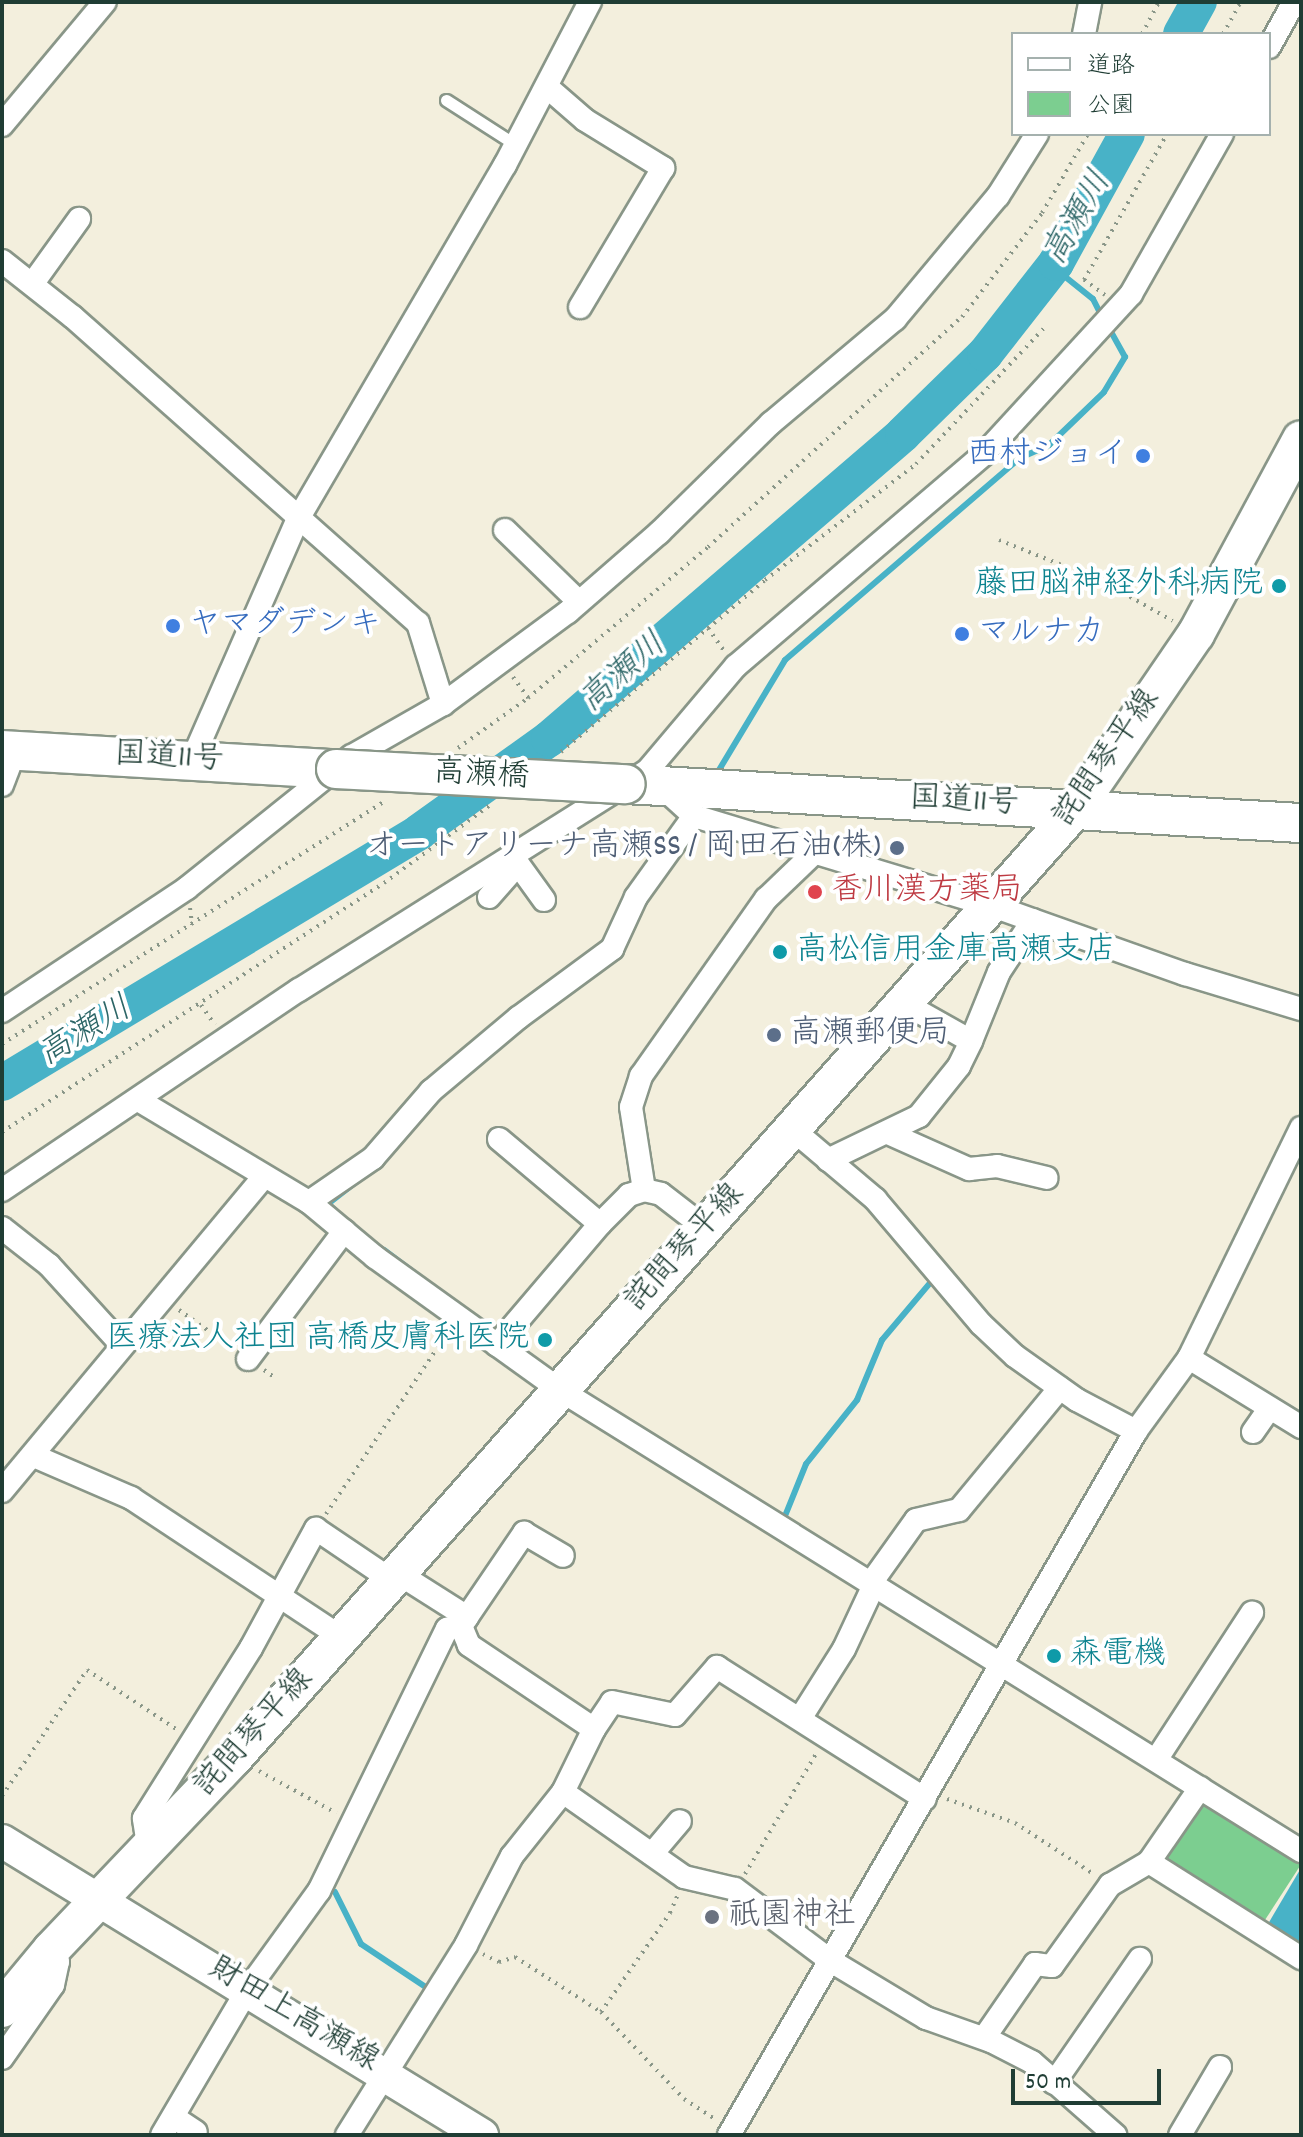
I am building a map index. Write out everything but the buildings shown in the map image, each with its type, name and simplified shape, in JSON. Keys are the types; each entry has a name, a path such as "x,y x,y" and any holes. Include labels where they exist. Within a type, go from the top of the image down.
{"highway":[{"name":"国道11号","path":"6,762 192,760 336,769"},
{"name":"高瀬橋","path":"336,769 643,785"},
{"name":"国道11号","path":"643,785 1301,823"}],"main road":[{"name":"詫間琴平線","path":"2,2009 51,1950 149,1851 234,1758 393,1575 907,1005 1076,809 1196,634 1301,439"},
{"name":"財田上高瀬線","path":"2,1841 384,2072 482,2135"}],"street":[{"path":"2,125 105,2"},
{"path":"192,760 298,519 516,145 590,2"},
{"path":"1084,32 1090,2"},
{"path":"1271,43 1294,2"},
{"path":"547,87 585,120 663,168 580,307"},
{"path":"2,1011 187,888 336,769 443,704 502,663 579,602 659,533 771,423 895,319 998,196 1036,136"},
{"path":"2,1190 140,1101 299,990 643,785 736,666 984,454 1119,306 1221,136"},
{"path":"33,283 79,219"},
{"path":"2,261 33,283 418,623 443,704"},
{"path":"505,530 579,602"},
{"path":"643,785 694,816 993,906 1185,974 1301,1009"},
{"path":"309,1202 373,1158 431,1091 518,1018 612,949 636,897 660,870 694,816"},
{"path":"644,1190 631,1107 641,1076 766,899 814,853"},
{"path":"489,897 516,860"},
{"path":"516,860 544,900"},
{"path":"828,1160 919,1116 934,1101 971,1041 999,972 1033,920"},
{"path":"907,1005 971,1041"},
{"path":"140,1101 262,1179 309,1202 457,1319 560,1390 1003,1662 1301,1851"},
{"path":"730,2132 1136,1431 1189,1358 1301,1128"},
{"path":"792,1129 875,1199 981,1324 1060,1388 1136,1431"},
{"path":"888,1133 969,1169 997,1166 1047,1178"},
{"path":"499,1139 600,1224"},
{"path":"2,1491 34,1456 121,1344 262,1179"},
{"path":"497,1345 600,1224 629,1195 644,1190 661,1194 705,1228"},
{"path":"2,1228 49,1265 121,1344"},
{"path":"248,1359 273,1340 344,1231"},
{"path":"1189,1358 1301,1427"},
{"path":"801,1717 844,1649 872,1584 916,1520 959,1510 1060,1388"},
{"path":"1253,1432 1270,1408"},
{"path":"34,1456 131,1498 341,1637"},
{"path":"149,1851 144,1818 279,1596 316,1529 464,1622 469,1645 594,1729"},
{"path":"196,2132 169,2126 248,1989 319,1891 447,1629 464,1622 524,1533 563,1556"},
{"path":"1156,1760 1252,1613"},
{"path":"347,2135 466,1945 512,1856 563,1792 594,1729 612,1702 675,1715 717,1667 927,1796"},
{"path":"984,2038 1035,1964 1052,1966 1110,1885 1149,1862 1200,1788"},
{"path":"563,1792 684,1877 735,1889 831,1961 926,2018 984,2038 1032,2062 1054,2083 1090,2127 1115,2135"},
{"path":"652,1854 680,1821"},
{"path":"1149,1862 1301,1958"},
{"path":"2,1988 41,1944 51,1950 58,1962 53,1985 2,2058"},
{"path":"1054,2083 1140,1959"},
{"path":"1180,2135 1220,2067"}],"lane":[{"path":"446,100 516,145"}],"path":[{"path":"1143,32 1159,2"},
{"path":"1224,32 1241,2"},
{"path":"1119,306 1084,280 1166,136"},
{"path":"999,540 1102,581 1196,634"},
{"path":"708,628 736,666"},
{"path":"502,663 528,698"},
{"path":"161,1297 274,1377"},
{"path":"316,1529 457,1319"},
{"path":"2,1796 87,1670 193,1740"},
{"path":"735,1889 827,1734"},
{"path":"234,1758 352,1821"},
{"path":"927,1796 1015,1823 1110,1885"},
{"path":"601,2012 670,1913 684,1877"},
{"path":"466,1945 499,1962 515,1957 601,2012 684,2099 730,2132"}],"green space":[{"path":"1201,1800 1301,1865 1259,1929 1160,1864"}],"water":[{"path":"1301,1868 1301,1952 1265,1929"}],"waterway":[{"name":"高瀬川","path":"1182,32 1199,2"},
{"name":"高瀬川","path":"2,1083 419,832 549,739 903,434 985,354 1056,263 1126,136"},
{"path":"1053,267 1093,299 1102,317"},
{"path":"716,775 785,660 1020,458 1049,445 1104,392 1125,357 1108,326"},
{"path":"335,1210 328,1204 360,1179"},
{"path":"384,1250 420,1277"},
{"path":"785,1516 806,1464 857,1400 882,1340 930,1283"},
{"path":"335,1892 361,1944 427,1988"}],"place":[{"name":"西村ジョイ","path":"1143,456"},
{"name":"藤田脳神経外科病院","path":"1279,586"},
{"name":"ヤマダデンキ","path":"173,626"},
{"name":"マルナカ","path":"962,634"},
{"name":"オートアリーナ高瀬SS / 岡田石油(株)","path":"897,848"},
{"name":"香川漢方薬局","path":"815,892"},
{"name":"高松信用金庫高瀬支店","path":"780,952"},
{"name":"高瀬郵便局","path":"774,1035"},
{"name":"医療法人社団 高橋皮膚科医院","path":"545,1340"},
{"name":"森電機","path":"1054,1656"},
{"name":"祇園神社","path":"712,1917"}]}
